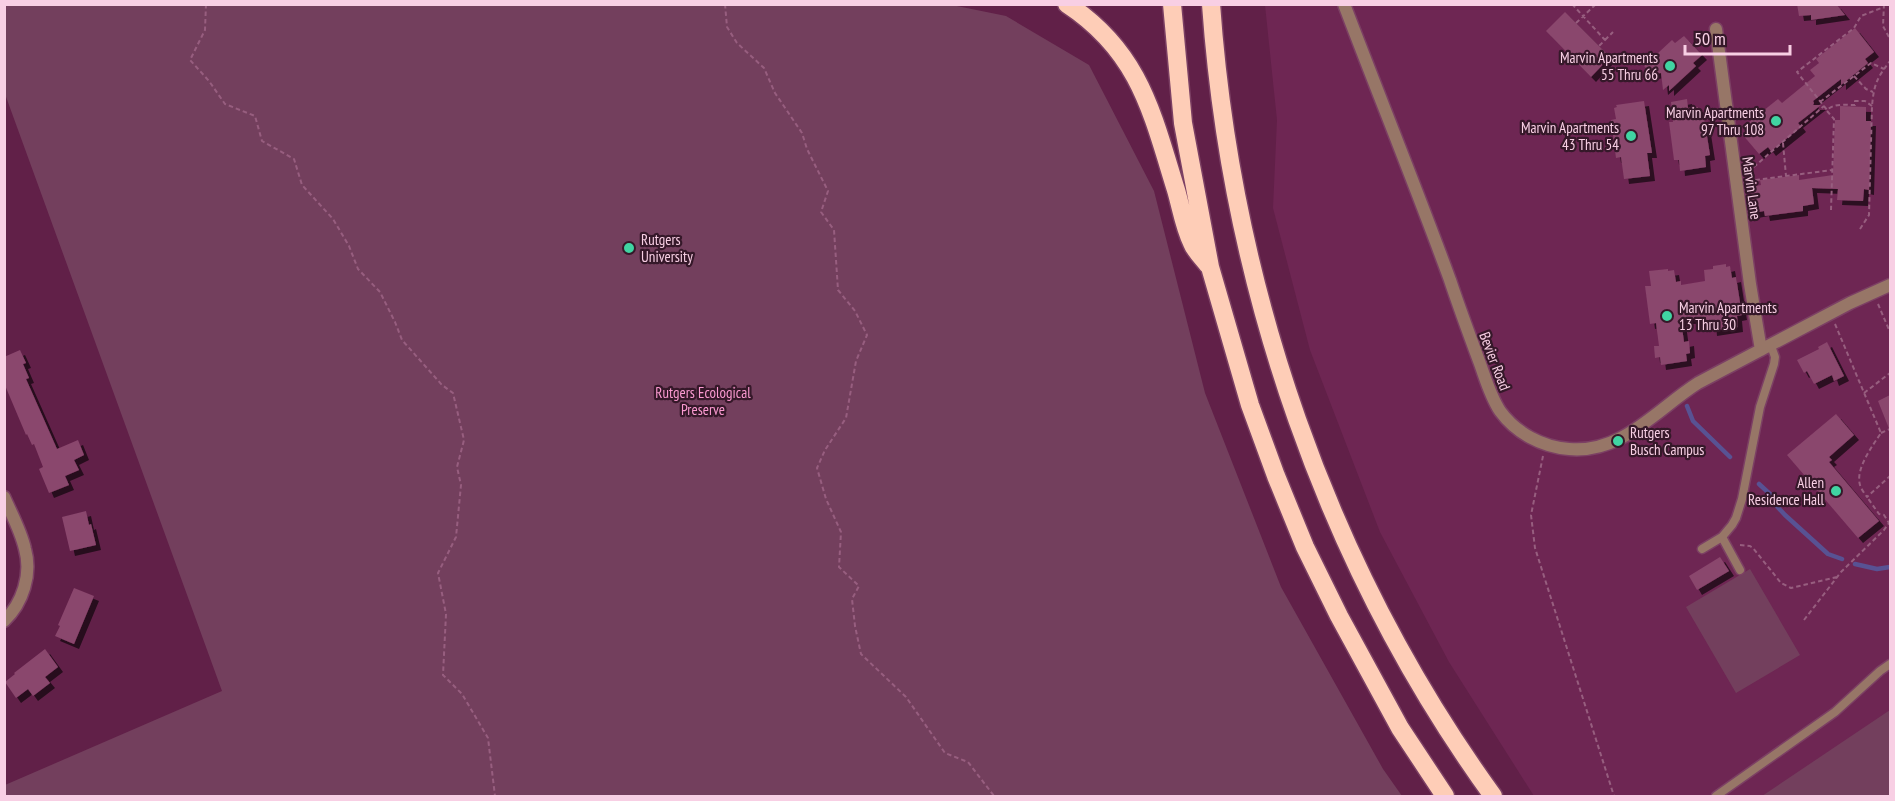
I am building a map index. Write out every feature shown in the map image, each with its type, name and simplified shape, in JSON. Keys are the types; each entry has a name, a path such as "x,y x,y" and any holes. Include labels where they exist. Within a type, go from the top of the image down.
{"highway":[{"path":"1067,4 1089,20 1108,39 1135,74 1152,112 1192,245 1210,267"},
{"path":"1172,4 1183,123 1210,267 1250,405 1305,547 1363,663 1400,728 1445,796"},
{"path":"1211,5 1222,110 1234,183 1252,267 1290,403 1335,516 1389,630 1454,740 1493,796"}],"street":[{"name":"Bevier Road","path":"1344,4 1492,398 1520,431 1557,448 1580,450 1607,445 1635,430 1698,382 1850,303 1890,285"},
{"name":"Marvin Lane","path":"1716,29 1736,182 1766,348"},
{"path":"4,497 26,549 27,578 22,597 4,621"}],"lane":[{"path":"1702,549 1722,537 1732,525 1742,499 1760,407 1774,364 1775,357 1766,348"},
{"path":"1722,537 1740,570"},
{"path":"1716,796 1834,712 1890,664"}],"path":[{"path":"206,4 205,30 190,60 225,104 255,116 262,141 294,159 302,185 333,219 349,246 358,268 380,292 402,340 442,385 453,393 464,440 457,467 461,484 456,537 438,573 446,614 443,675 462,694 488,738 495,796"},
{"path":"725,4 727,27 737,43 764,68 775,93 802,133 807,149 828,191 821,212 834,230 838,290 855,311 867,335 856,361 846,418 825,450 817,468 826,499 841,532 839,567 859,585 852,599 861,654 906,697 945,753 968,762 994,796"},
{"path":"1572,4 1605,40"},
{"path":"1576,23 1596,4"},
{"path":"1831,210 1834,118 1797,72 1854,28 1861,16 1884,6 1883,26 1890,39"},
{"path":"1599,46 1613,32"},
{"path":"1860,229 1869,215 1873,92 1877,78 1890,60"},
{"path":"1820,102 1871,63 1884,69"},
{"path":"1854,76 1866,89 1873,92"},
{"path":"1827,110 1836,105 1855,105 1855,101 1865,101 1872,106"},
{"path":"1736,182 1824,106"},
{"path":"1783,142 1785,176"},
{"path":"1736,182 1832,170"},
{"path":"1880,309 1890,332"},
{"path":"1830,314 1881,433"},
{"path":"1864,393 1890,374"},
{"path":"1804,620 1854,557 1889,523 1884,515 1879,514 1859,484 1861,468 1867,453 1881,433 1890,429"},
{"path":"1546,444 1531,515 1535,548 1614,796"},
{"path":"1867,497 1890,476"},
{"path":"1729,550 1741,544 1750,546 1781,583 1791,588 1837,577"}],"shaded area":[{"name":"Rutgers Busch Campus","path":"1265,5 1890,5 1890,796 1534,796 1449,662 1380,532 1310,350 1273,208 1277,120"}],"green space":[{"name":"Rutgers Ecological Preserve","path":"947,4 1006,16 1089,65 1154,191 1205,393 1281,587 1383,769 1402,796 5,796 5,785 222,691 5,94 5,5"},
{"path":"1750,569 1800,655 1736,693 1686,607"},
{"path":"1890,710 1890,796 1762,796"}],"building":[{"path":"1797,4 1836,4 1845,15 1811,20 1811,15 1799,16"},
{"path":"1565,12 1610,57 1591,77 1546,31"},
{"path":"1855,28 1874,52 1865,59 1868,63 1841,85 1841,79 1813,101 1813,105 1821,105 1798,123 1801,127 1771,151 1768,147 1759,154 1742,134 1751,127 1748,123 1778,99 1782,103 1815,76 1810,70 1819,63 1816,59"},
{"name":"Marvin Apartments 55 Thru 66","path":"1684,36 1702,55 1693,63 1696,66 1669,91 1669,85 1663,90 1661,73 1652,74 1644,66 1672,40 1675,43"},
{"path":"1687,99 1688,108 1698,107 1699,118 1704,117 1710,155 1705,156 1706,167 1680,171 1679,160 1674,160 1669,122 1673,122 1671,102"},
{"name":"Marvin Apartments 43 Thru 54","path":"1644,101 1652,153 1647,153 1650,176 1624,179 1621,157 1616,158 1611,120 1616,119 1614,108 1617,107 1616,105"},
{"path":"1840,106 1866,107 1866,121 1871,121 1869,190 1864,189 1863,201 1837,200 1838,189 1812,188 1814,204 1803,206 1803,211 1765,216 1764,211 1753,213 1753,210 1750,211 1748,196 1751,195 1750,187 1761,185 1760,180 1799,175 1799,180 1833,175 1835,120 1840,120"},
{"path":"1726,264 1726,267 1730,266 1732,278 1736,277 1742,315 1737,316 1738,327 1712,331 1711,320 1706,320 1706,317 1681,320 1684,342 1689,341 1690,353 1686,354 1687,361 1661,365 1660,357 1655,358 1654,346 1659,346 1656,323 1650,324 1645,286 1651,286 1649,271 1674,270 1676,282 1681,281 1681,285 1705,281 1704,270"},
{"path":"1827,342 1844,376 1834,381 1832,375 1814,384 1807,371 1804,373 1797,360 1819,349 1818,347"},
{"path":"20,350 26,363 23,364 29,378 26,379 57,449 78,440 84,455 74,460 79,470 65,476 69,485 49,493 39,469 43,467 34,444 32,445 26,435 4,383 4,357"},
{"path":"1890,395 1890,431 1878,401"},
{"name":"Allen Residence Hall","path":"1836,414 1854,435 1829,457 1832,460 1829,462 1879,521 1858,538 1787,455"},
{"path":"86,511 96,545 70,551 62,517"},
{"path":"1720,557 1729,571 1697,590 1689,576"},
{"path":"74,588 94,596 74,644 55,636"},
{"path":"45,649 58,667 45,677 50,683 33,696 28,689 16,698 5,682"}],"waterway":[{"path":"1687,406 1693,421 1730,457"},
{"path":"1759,484 1771,495 1772,501 1785,515 1828,554 1842,559"},
{"path":"1855,564 1877,569 1890,567"}],"place":[{"name":"Marvin Apartments 55 Thru 66","path":"1670,66"},
{"name":"Marvin Apartments 97 Thru 108","path":"1776,121"},
{"name":"Marvin Apartments 43 Thru 54","path":"1631,136"},
{"name":"Rutgers University","path":"629,248"},
{"name":"Marvin Apartments 13 Thru 30","path":"1667,316"},
{"name":"Rutgers Busch Campus","path":"1618,441"},
{"name":"Allen Residence Hall","path":"1836,491"}]}
